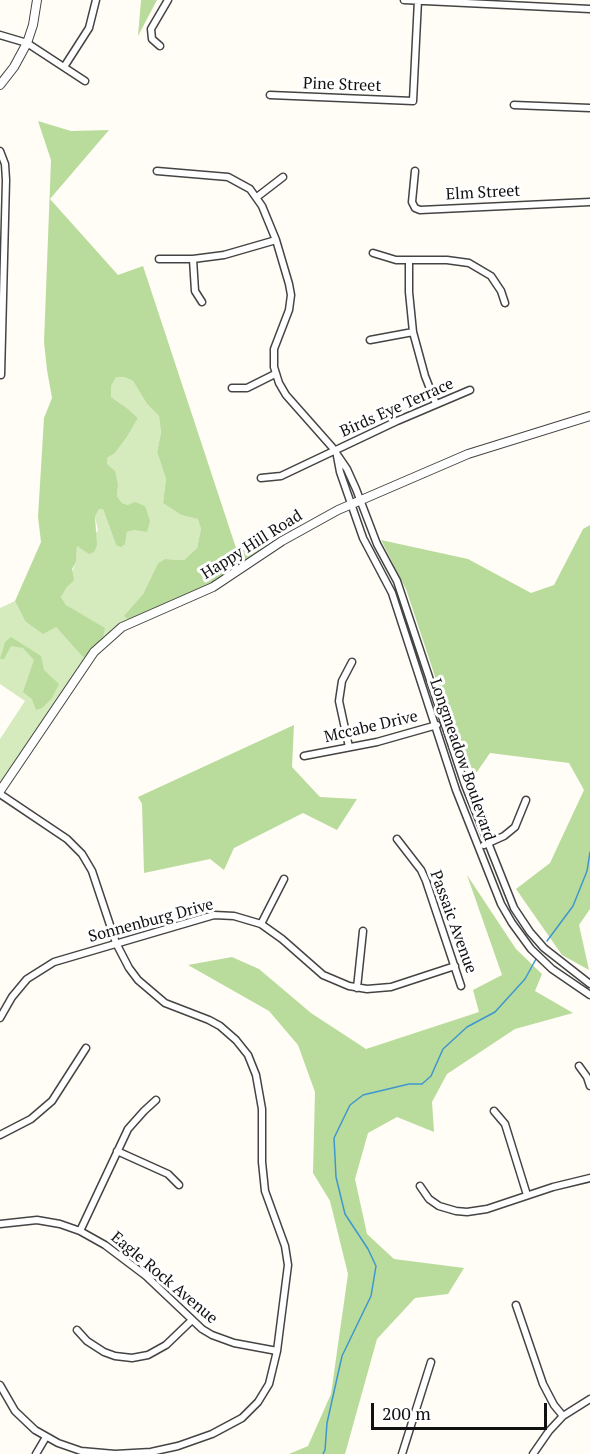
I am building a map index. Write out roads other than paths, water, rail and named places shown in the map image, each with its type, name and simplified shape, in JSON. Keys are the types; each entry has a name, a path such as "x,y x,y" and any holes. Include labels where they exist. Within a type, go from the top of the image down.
{"street":[{"path":"0,85 14,67 27,43 37,0"},
{"path":"64,67 89,28 96,0"},
{"path":"160,46 152,39 151,29 168,0"},
{"path":"404,0 590,9"},
{"name":"Pine Street","path":"270,95 413,101 418,0"},
{"path":"0,35 27,43 86,81"},
{"path":"514,105 590,108"},
{"path":"0,151 5,164 6,180 1,375"},
{"path":"157,171 228,177 245,186 256,197 276,240 291,295 289,310 274,350 275,374 246,388 232,388"},
{"name":"Elm Street","path":"416,171 412,202 415,208 420,210 590,202"},
{"path":"256,197 283,177"},
{"path":"159,259 193,259 224,255 276,240"},
{"path":"373,253 389,259 454,260 469,263 487,272 497,283 506,303"},
{"path":"193,259 195,291 202,302"},
{"path":"409,260 413,332 425,376 436,404"},
{"path":"370,339 413,332"},
{"name":"Longmeadow Boulevard","path":"275,374 286,395 325,437 347,469 361,500 377,544 403,596 465,785 514,908 530,932 555,958 590,984"},
{"name":"Birds Eye Terrace","path":"261,478 281,476 336,453 470,390"},
{"name":"Happy Hill Road","path":"0,793 94,652 112,634 128,623 213,588 282,541 352,504 468,454 590,416"},
{"name":"Longmeadow Boulevard","path":"336,453 340,472 363,538 392,593 456,790 501,904 524,941 552,969 590,995"},
{"path":"349,747 339,701 342,681 352,662"},
{"name":"Mccabe Drive","path":"304,756 377,742 445,722"},
{"path":"0,793 67,839 82,854 92,871 116,943 129,968 148,990 174,1008 220,1026 236,1040 253,1065 262,1109 262,1162 265,1191 287,1254 288,1276 272,1376 264,1393 242,1418 194,1441 152,1453 115,1454 69,1448 46,1437 26,1422 15,1411 0,1385"},
{"path":"478,848 504,836 515,827 526,800"},
{"name":"Passaic Avenue","path":"397,839 421,870 426,881 462,986"},
{"path":"261,924 284,879"},
{"name":"Sonnenburg Drive","path":"0,1018 19,987 36,972 54,962 214,915 234,916 261,924 323,975 357,988 391,987 455,966"},
{"path":"357,988 363,931"},
{"path":"0,1135 31,1119 52,1101 86,1048"},
{"path":"579,1066 590,1086"},
{"path":"80,1231 117,1151 135,1120 156,1100"},
{"path":"494,1111 504,1124 527,1195"},
{"path":"117,1151 168,1174 179,1185"},
{"path":"420,1186 433,1203 456,1212 487,1209 527,1195 590,1178"},
{"name":"Eagle Rock Avenue","path":"0,1224 38,1220 80,1231 105,1245 146,1276 202,1329 221,1340 277,1351"},
{"path":"516,1305 547,1395 563,1416"},
{"path":"77,1330 87,1341 104,1352 132,1358 148,1355 166,1345 192,1320"},
{"path":"402,1454 430,1362"},
{"path":"533,1454 563,1416 590,1399"},
{"path":"36,1454 46,1437"}],"waterway":[{"path":"547,941 573,906 587,871 590,852"},
{"path":"323,1454 327,1423 342,1356 371,1296 376,1266 368,1249 345,1214 336,1177 334,1138 350,1105 363,1095 409,1084 422,1084 431,1076 443,1049 467,1027 495,1012 525,979 536,959"}]}
